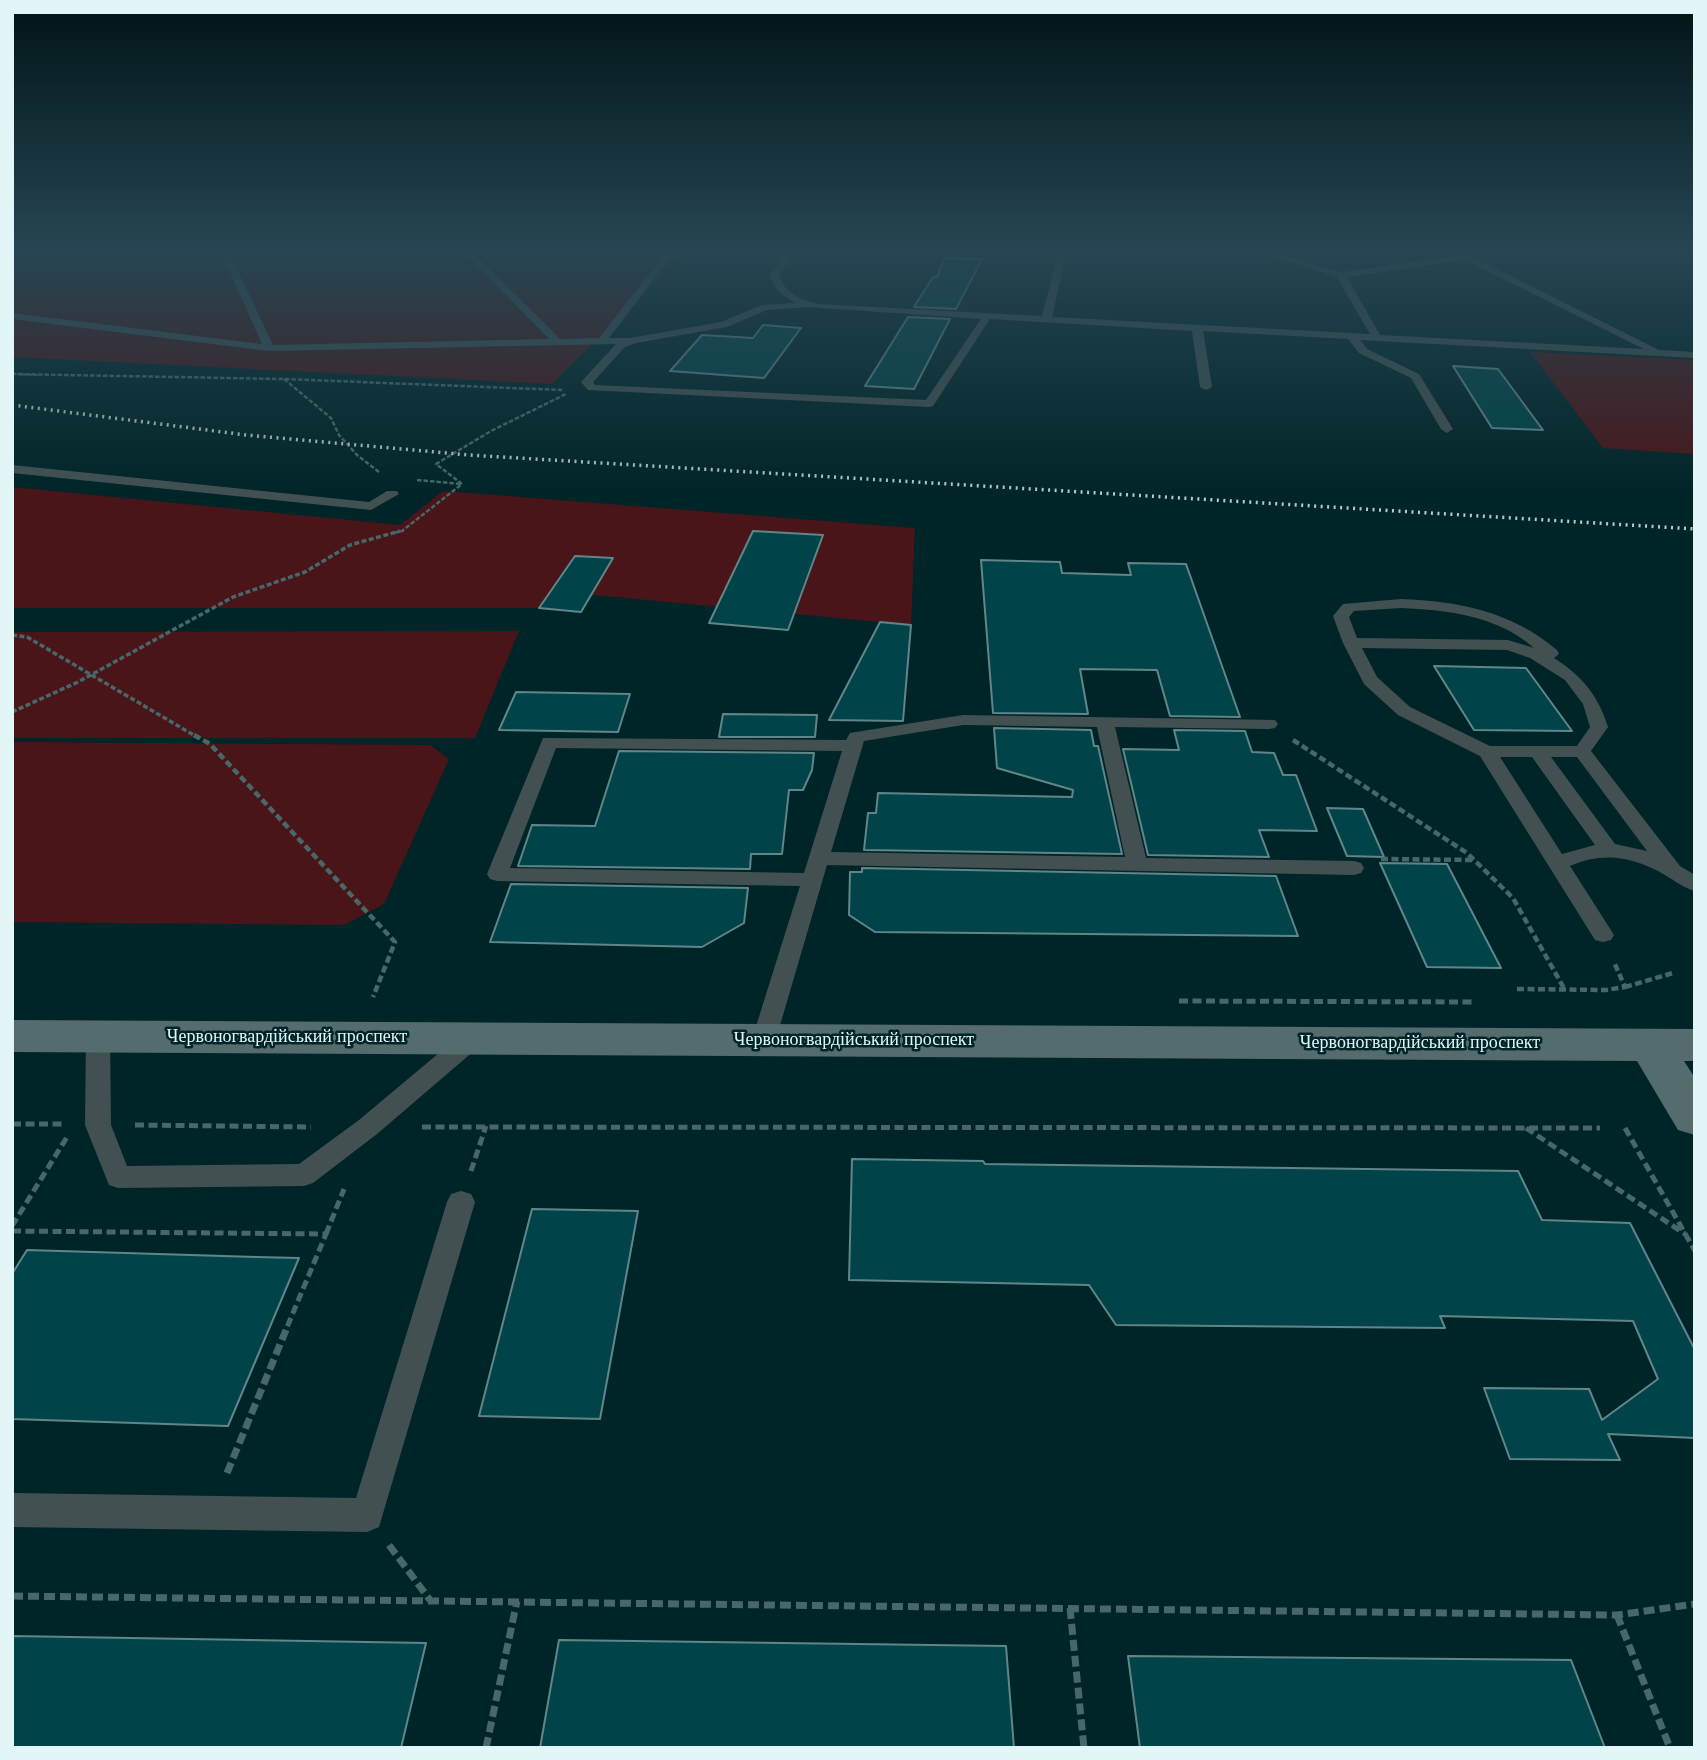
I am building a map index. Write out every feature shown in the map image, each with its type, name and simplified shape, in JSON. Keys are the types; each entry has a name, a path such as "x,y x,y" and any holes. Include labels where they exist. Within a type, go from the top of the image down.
{"main road":[{"name":"Червоногвардійський проспект","path":"12,1036 1695,1045"},
{"path":"1650,1045 1695,1117"}],"lane":[{"path":"142,332 269,348 630,341 682,332"},
{"path":"262,332 269,348"},
{"path":"547,332 556,341"},
{"path":"602,341 609,332"},
{"path":"572,390 592,388 929,404 977,332"},
{"path":"1198,332 1206,387"},
{"path":"1268,332 1695,355"},
{"path":"1374,332 1377,338"},
{"path":"1618,332 1662,354"},
{"path":"1352,337 1363,351 1415,376 1447,429"},
{"path":"592,388 587,382 592,374 621,345 630,341"},
{"path":"12,469 371,506 392,495"},
{"path":"1373,603 1442,604 1474,611 1521,631 1544,646 1592,703 1599,726 1583,751 1487,752 1404,711 1370,680 1341,617 1349,607 1373,603"},
{"path":"1351,643 1508,645 1536,654 1571,676"},
{"path":"764,1039 856,737 963,720 1269,724"},
{"path":"1105,722 1137,865"},
{"path":"813,880 497,874 549,742 853,746"},
{"path":"1537,751 1607,848"},
{"path":"1583,751 1672,871"},
{"path":"1487,752 1603,935"},
{"path":"1558,864 1578,854 1607,848 1644,855 1695,884"},
{"path":"819,859 1354,868"},
{"path":"98,1036 87,1124 118,1177 304,1175 368,1127 472,1038"},
{"path":"12,1510 367,1515 461,1202"}],"path":[{"path":"283,379 298,347"},
{"path":"12,374 283,379 331,418 339,435 357,455 386,478"},
{"path":"412,480 462,484"},
{"path":"12,635 27,637 210,744 395,942 373,997"},
{"path":"1269,724 1474,860 1513,898 1565,990"},
{"path":"1354,868 1350,858 1474,860"},
{"path":"1603,935 1625,987"},
{"path":"1517,989 1605,990 1673,973"},
{"path":"12,1124 368,1127 1600,1128"},
{"path":"12,1228 87,1124"},
{"path":"461,1202 486,1126"},
{"path":"1525,1128 1685,1234"},
{"path":"1625,1128 1695,1251"},
{"path":"12,1228 326,1234 210,1514"},
{"path":"367,1515 430,1601"},
{"path":"12,1596 1617,1615 1695,1604"},
{"path":"486,1748 517,1601"},
{"path":"1070,1608 1084,1748"},
{"path":"1617,1615 1670,1748"}],"shaded area":[{"path":"12,332 604,332 552,384 12,357"},
{"path":"1530,352 1695,360 1695,454 1603,448"},
{"path":"12,487 400,525 443,491 915,528 911,625 551,591 539,608 12,608"},
{"path":"519,631 475,738 12,738 12,632"},
{"path":"12,742 430,745 449,759 384,904 344,925 12,922"}],"building":[{"path":"758,332 798,332 764,378 670,371 702,335 753,338"},
{"path":"899,332 943,332 914,389 865,386"},
{"path":"1453,366 1498,369 1543,430 1492,428"},
{"path":"753,531 823,535 788,630 709,623"},
{"path":"575,556 613,558 581,612 539,608"},
{"path":"981,560 1060,562 1062,573 1131,575 1128,563 1186,564 1240,717 1170,716 1157,670 1080,669 1088,714 993,713"},
{"path":"880,622 911,625 903,721 829,720"},
{"path":"1434,666 1526,668 1572,731 1474,730"},
{"path":"516,692 630,694 618,732 499,730"},
{"path":"723,714 817,715 815,737 719,737"},
{"path":"994,728 1091,730 1094,746 1098,746 1122,854 864,850 868,813 876,813 878,793 1072,797 1073,790 997,768"},
{"path":"1174,730 1245,731 1252,752 1274,753 1283,775 1296,775 1317,831 1259,830 1269,857 1148,855 1123,749 1179,750"},
{"path":"619,751 814,753 812,770 803,790 789,790 782,854 751,854 750,869 518,866 532,825 595,826"},
{"path":"1327,808 1363,809 1384,857 1347,856"},
{"path":"1380,863 1447,864 1501,968 1427,967"},
{"path":"862,868 1276,876 1298,936 875,932 849,915 850,872 862,872"},
{"path":"511,884 748,888 744,923 702,947 490,942"},
{"path":"852,1159 983,1161 985,1164 1518,1171 1542,1220 1630,1223 1695,1350 1695,1438 1608,1434 1620,1460 1510,1459 1484,1388 1589,1389 1602,1420 1658,1379 1633,1321 1440,1316 1445,1328 1116,1325 1089,1285 849,1280"},
{"path":"532,1209 638,1211 600,1419 479,1416"},
{"path":"27,1250 299,1258 228,1426 12,1419 12,1274"},
{"path":"12,1636 426,1643 401,1748 12,1748"},
{"path":"559,1640 1006,1646 1014,1748 540,1748"},
{"path":"1128,1656 1571,1660 1605,1748 1140,1748"}],"railway":[{"path":"12,405 246,435 469,455 1695,529"}]}
